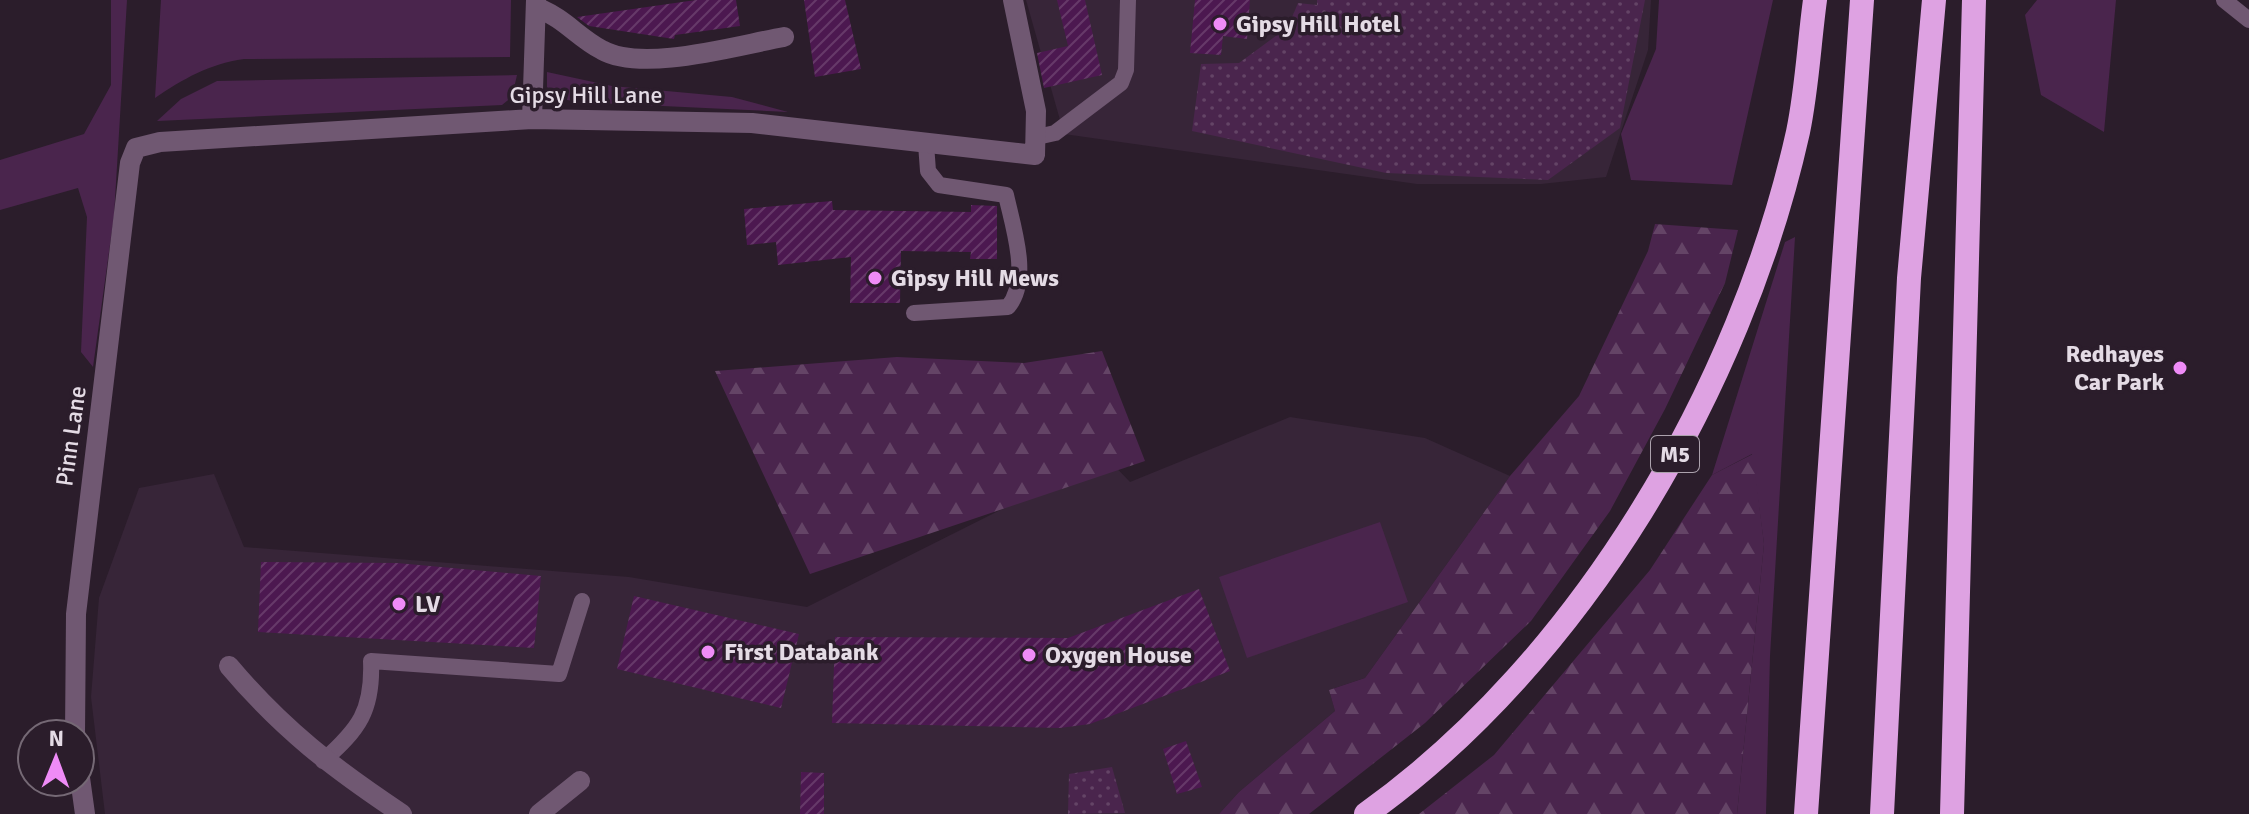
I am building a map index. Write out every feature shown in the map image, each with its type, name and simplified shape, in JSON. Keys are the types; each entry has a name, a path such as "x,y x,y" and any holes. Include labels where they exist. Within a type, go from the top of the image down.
{"highway":[{"name":"M5","path":"1366,814 1417,778 1492,704 1561,625 1649,502 1708,393 1760,268 1798,131 1815,0"},
{"path":"1806,814 1862,0"},
{"path":"1882,814 1909,278 1934,0"},
{"path":"1952,814 1974,0"}],"street":[{"path":"1013,0 1028,66 1036,146"},
{"path":"532,119 536,3 560,16 602,50 621,57 648,59 784,37"},
{"name":"Gipsy Hill Lane","path":"136,148 160,142 532,119 752,123 926,144 1036,146"},
{"name":"Pinn Lane","path":"75,718 76,614 85,524 130,163 136,148"},
{"path":"229,666 267,710 323,761 402,814"},
{"path":"539,814 580,781"}],"lane":[{"path":"1036,146 1121,83 1126,70 1128,0"},
{"path":"2224,0 2249,20"},
{"path":"914,313 1008,307 1016,298 1019,283 1006,195 939,185 928,171 926,144"},
{"path":"323,761 352,735 370,702 371,661 559,674 582,601"}],"shaded area":[{"path":"1026,0 1651,0 1648,50 1606,177 1541,184 1417,184 1064,134"},
{"path":"1290,417 1425,438 1510,476 1365,678 1329,690 1335,711 1239,792 1219,814 105,814 96,718 94,718 91,697 99,598 139,488 214,474 244,547 629,577 807,607 1106,457 1130,482"}],"green space":[{"path":"111,0 127,0 114,216 93,367 81,352 87,217 78,188 0,210 0,160 84,134 111,85"},
{"path":"161,0 511,0 510,57 244,59 197,73 155,98"},
{"path":"1317,0 1645,0 1620,128 1548,180 1386,173 1192,131 1201,64 1239,63 1288,27 1298,3 1317,5"},
{"path":"1659,0 1773,0 1732,185 1631,180 1621,134 1656,49"},
{"path":"2037,0 2116,0 2104,132 2041,95 2025,15"},
{"path":"547,72 612,86 732,97 788,112 577,102 558,98 547,87"},
{"path":"517,75 512,97 502,105 157,121 181,99 217,81"},
{"path":"1655,224 1738,230 1725,283 1665,409 1610,511 1531,621 1425,723 1309,814 1219,814 1239,792 1335,711 1329,690 1365,678 1510,476 1579,396 1648,251"},
{"path":"1795,237 1770,656 1766,814 1737,814 1764,544 1752,454 1712,475 1785,242"},
{"path":"1102,351 1145,461 810,574 715,371 897,357 1024,363"},
{"path":"1753,454 1764,544 1737,814 1419,814 1494,755 1650,570 1712,475"},
{"path":"1380,522 1408,602 1247,658 1219,577"},
{"path":"1112,767 1125,813 1068,814 1069,774"}],"building":[{"path":"696,0 736,0 740,26 675,35 674,39 589,26 577,17"},
{"path":"804,0 845,0 861,69 815,77"},
{"path":"1057,0 1085,0 1102,75 1044,88 1037,53 1068,46"},
{"name":"Gipsy Hill Hotel","path":"1195,0 1250,0 1247,39 1223,36 1221,55 1190,53"},
{"path":"832,201 833,210 971,212 971,205 997,206 997,259 970,259 971,252 901,251 900,303 850,303 851,257 778,265 776,242 747,245 744,209"},
{"name":"LV","path":"261,562 397,563 541,576 534,648 258,632"},
{"name":"Oxygen House","path":"1199,589 1230,671 1090,724 1060,728 832,723 835,637 1068,638"},
{"name":"First Databank","path":"634,596 799,634 781,708 617,669"},
{"path":"1186,741 1202,787 1177,794 1163,749"},
{"path":"801,772 824,773 824,814 800,814"}],"place":[{"name":"Gipsy Hill Hotel","path":"1220,24"},
{"name":"Gipsy Hill Mews","path":"875,278"},
{"name":"Redhayes Car Park","path":"2180,368"},
{"name":"LV","path":"399,604"},
{"name":"First Databank","path":"708,652"},
{"name":"Oxygen House","path":"1029,655"}]}
